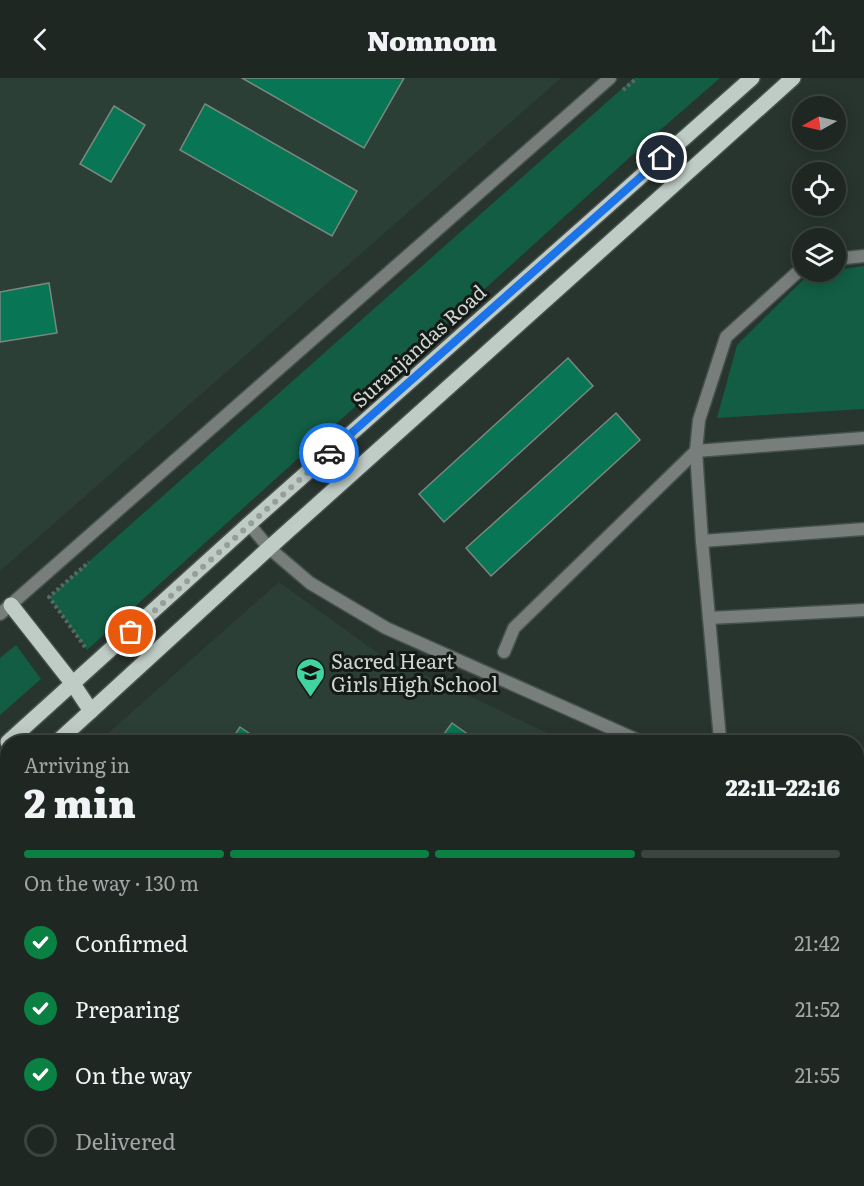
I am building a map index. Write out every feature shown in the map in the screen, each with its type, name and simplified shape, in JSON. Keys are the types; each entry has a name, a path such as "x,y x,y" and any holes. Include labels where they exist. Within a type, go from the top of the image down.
{"main road":[{"name":"Suranjandas Road","path":"17,735 249,524 752,78"},
{"path":"65,735 269,548 793,78"},
{"path":"5,610 73,684 91,711"}],"street":[{"path":"5,610 610,78"},
{"path":"846,258 864,256"},
{"path":"720,735 696,451 699,420 726,336 792,277"},
{"path":"504,652 514,628 696,451 864,438"},
{"path":"249,524 269,548 310,583 386,628 626,735"},
{"path":"702,542 864,529"},
{"path":"709,618 864,610"}],"path":[{"path":"620,94 637,78"},
{"path":"87,650 49,597 93,558"}],"shaded area":[{"path":"0,78 561,78 0,571"},
{"name":"Sacred Heart Girls High School","path":"279,582 379,654 552,735 106,735"}],"green space":[{"path":"634,78 720,78 87,650 49,597"},
{"path":"864,266 864,409 717,418 737,345 801,282 846,282 846,269"},
{"path":"16,645 41,679 0,715 0,658"}],"building":[{"path":"242,78 404,78 364,148"},
{"path":"205,104 357,191 332,236 180,150"},
{"path":"114,106 145,125 111,182 80,164"},
{"path":"49,283 57,333 0,342 0,292"},
{"path":"568,358 593,386 444,522 419,494"},
{"path":"616,413 640,440 491,576 466,548"},
{"path":"452,723 469,735 443,735"},
{"path":"240,727 252,735 235,735"}],"way so far":[{"path":"131,632 329,453"}],"place":[{"name":"Sacred Heart Girls High School","path":"310,698"}],"route":[{"path":"329,453 662,158"}]}
